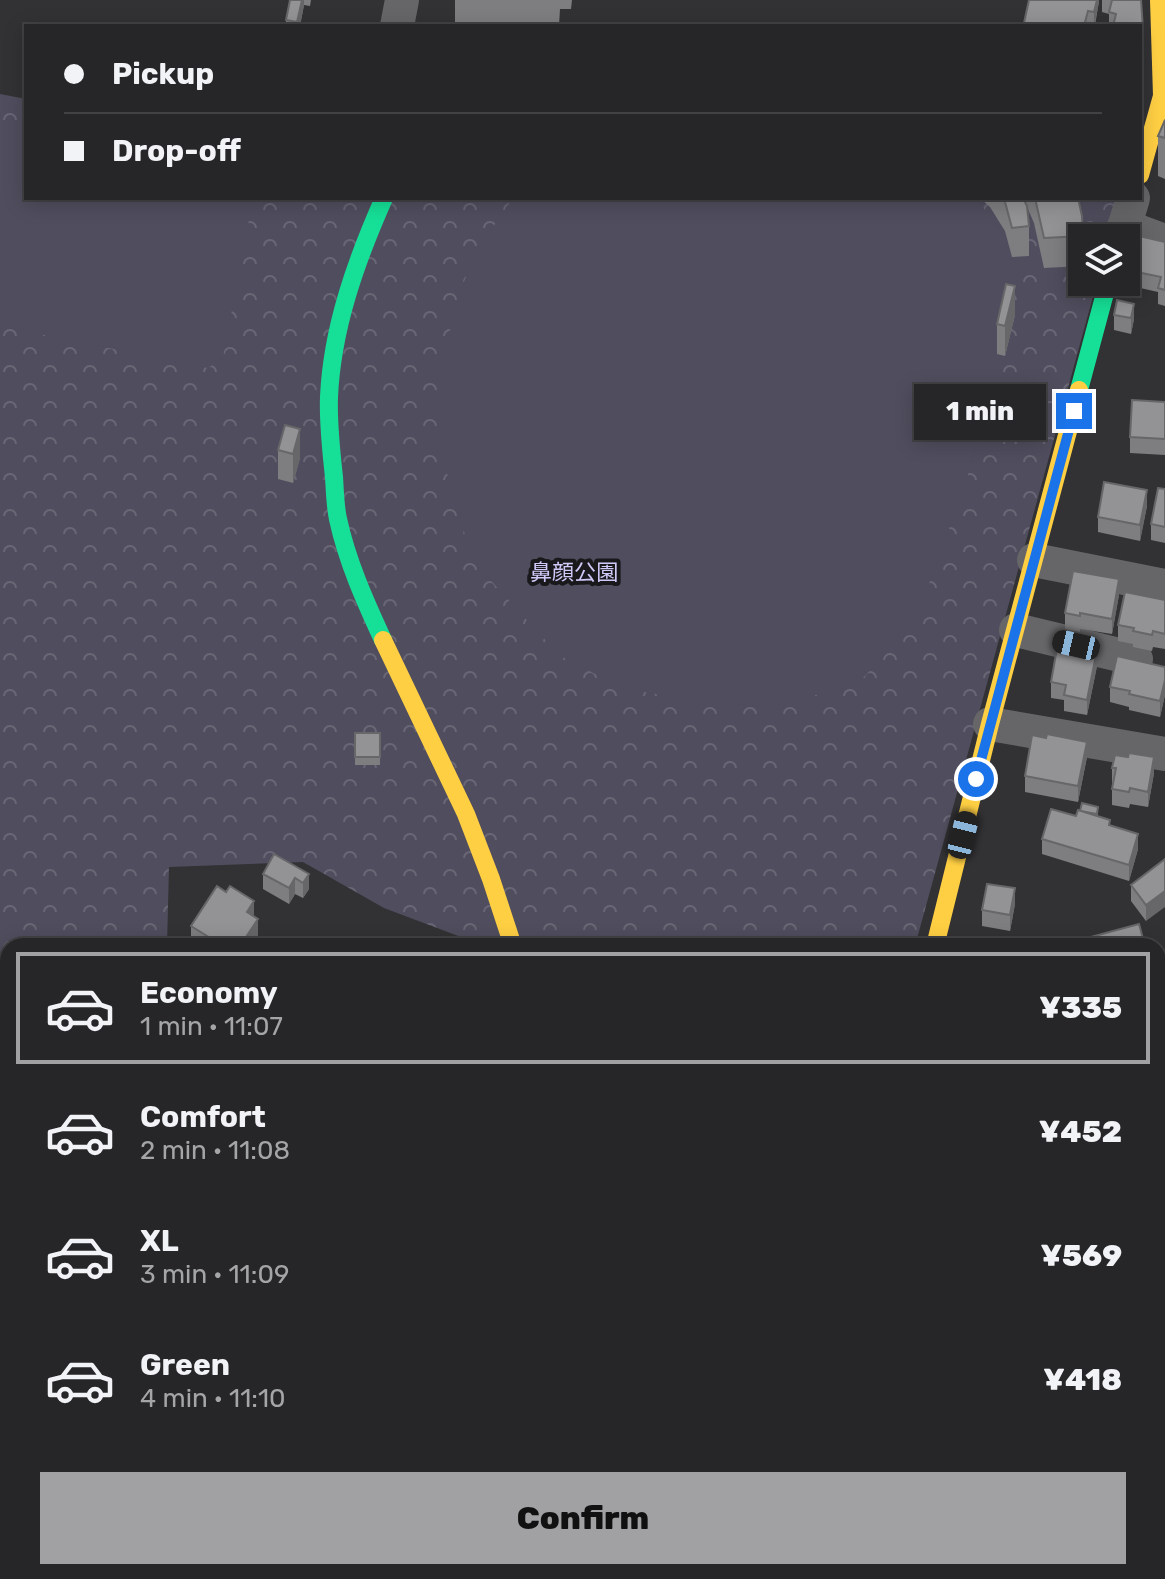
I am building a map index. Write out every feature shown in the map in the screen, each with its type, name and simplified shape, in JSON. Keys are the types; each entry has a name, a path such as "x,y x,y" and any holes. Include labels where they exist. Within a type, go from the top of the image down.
{"street":[{"path":"397,24 402,0"},
{"path":"1142,166 1154,115 1162,96 1159,0"},
{"path":"383,200 352,282 338,335 330,385 331,456 338,518 353,569 378,631 448,774 493,882 510,938"},
{"path":"1126,221 1165,241"},
{"path":"937,938 990,724 1104,296"},
{"path":"1034,560 1165,586"},
{"path":"1016,630 1136,659"},
{"path":"990,724 1165,754"}],"green space":[{"name":"鼻顔公園","path":"0,94 24,99 24,200 1119,200 1113,224 1068,224 1068,296 1093,296 917,938 462,938 384,908 303,862 169,867 167,938 0,938"},
{"path":"0,132 24,136 24,200 253,200 223,357 208,368 0,326"},
{"path":"977,200 1017,253 1017,284 991,396 964,488 927,589 889,651 856,685 767,707 685,699 622,688 559,655 474,562 449,485 441,427 442,361 460,291 478,249 511,201"}],"building":[{"path":"290,0 302,0 297,22 286,20"},
{"path":"1029,0 1097,0 1094,12 1088,11 1085,24 1024,23"},
{"path":"1112,0 1141,0 1143,29 1142,33 1142,24 1114,24 1116,14 1109,12"},
{"path":"1165,120 1165,138 1158,136"},
{"path":"1004,200 1024,200 1029,226 1012,228"},
{"path":"1035,200 1078,200 1082,224 1068,224 1068,237 1044,238"},
{"path":"1140,236 1165,242 1165,290 1158,288 1161,277 1140,273"},
{"path":"1006,284 1015,286 1005,326 997,324"},
{"path":"1117,300 1134,304 1131,318 1114,315"},
{"path":"1132,400 1165,402 1165,439 1130,437"},
{"path":"285,425 300,429 293,454 278,450"},
{"path":"1104,482 1147,490 1140,525 1098,517"},
{"path":"1158,488 1165,489 1165,527 1151,524"},
{"path":"1073,571 1119,579 1112,619 1065,613"},
{"path":"1125,592 1165,600 1165,634 1153,631 1152,635 1118,625"},
{"path":"1058,643 1097,650 1087,700 1064,695 1066,685 1051,682"},
{"path":"1117,656 1165,667 1160,701 1110,687"},
{"path":"355,733 380,733 380,757 355,757"},
{"path":"1047,734 1087,742 1078,786 1025,776 1032,735 1046,738"},
{"path":"1129,753 1154,757 1148,792 1130,788 1129,792 1112,789 1115,755 1128,757"},
{"path":"1082,803 1098,807 1097,814 1080,811"},
{"path":"1051,809 1076,816 1078,810 1110,820 1109,825 1138,834 1129,865 1042,839"},
{"path":"274,854 309,874 303,883 295,878 289,888 263,874"},
{"path":"1165,859 1165,891 1146,905 1131,885"},
{"path":"987,884 1015,888 1010,915 982,910"},
{"path":"217,886 226,892 230,886 254,901 247,912 258,919 245,938 210,938 191,926"},
{"path":"1139,924 1143,938 1091,938"}],"traffic: fast":[{"path":"383,200 355,270 340,320 331,371 329,407 338,519 351,565 383,640"},
{"path":"1079,390 1104,296"}],"traffic: slow":[{"path":"1142,168 1162,96 1159,0"},
{"path":"937,938 1079,390"},
{"path":"383,640 466,814 510,938"}],"route":[{"path":"976,779 1074,411"}]}
